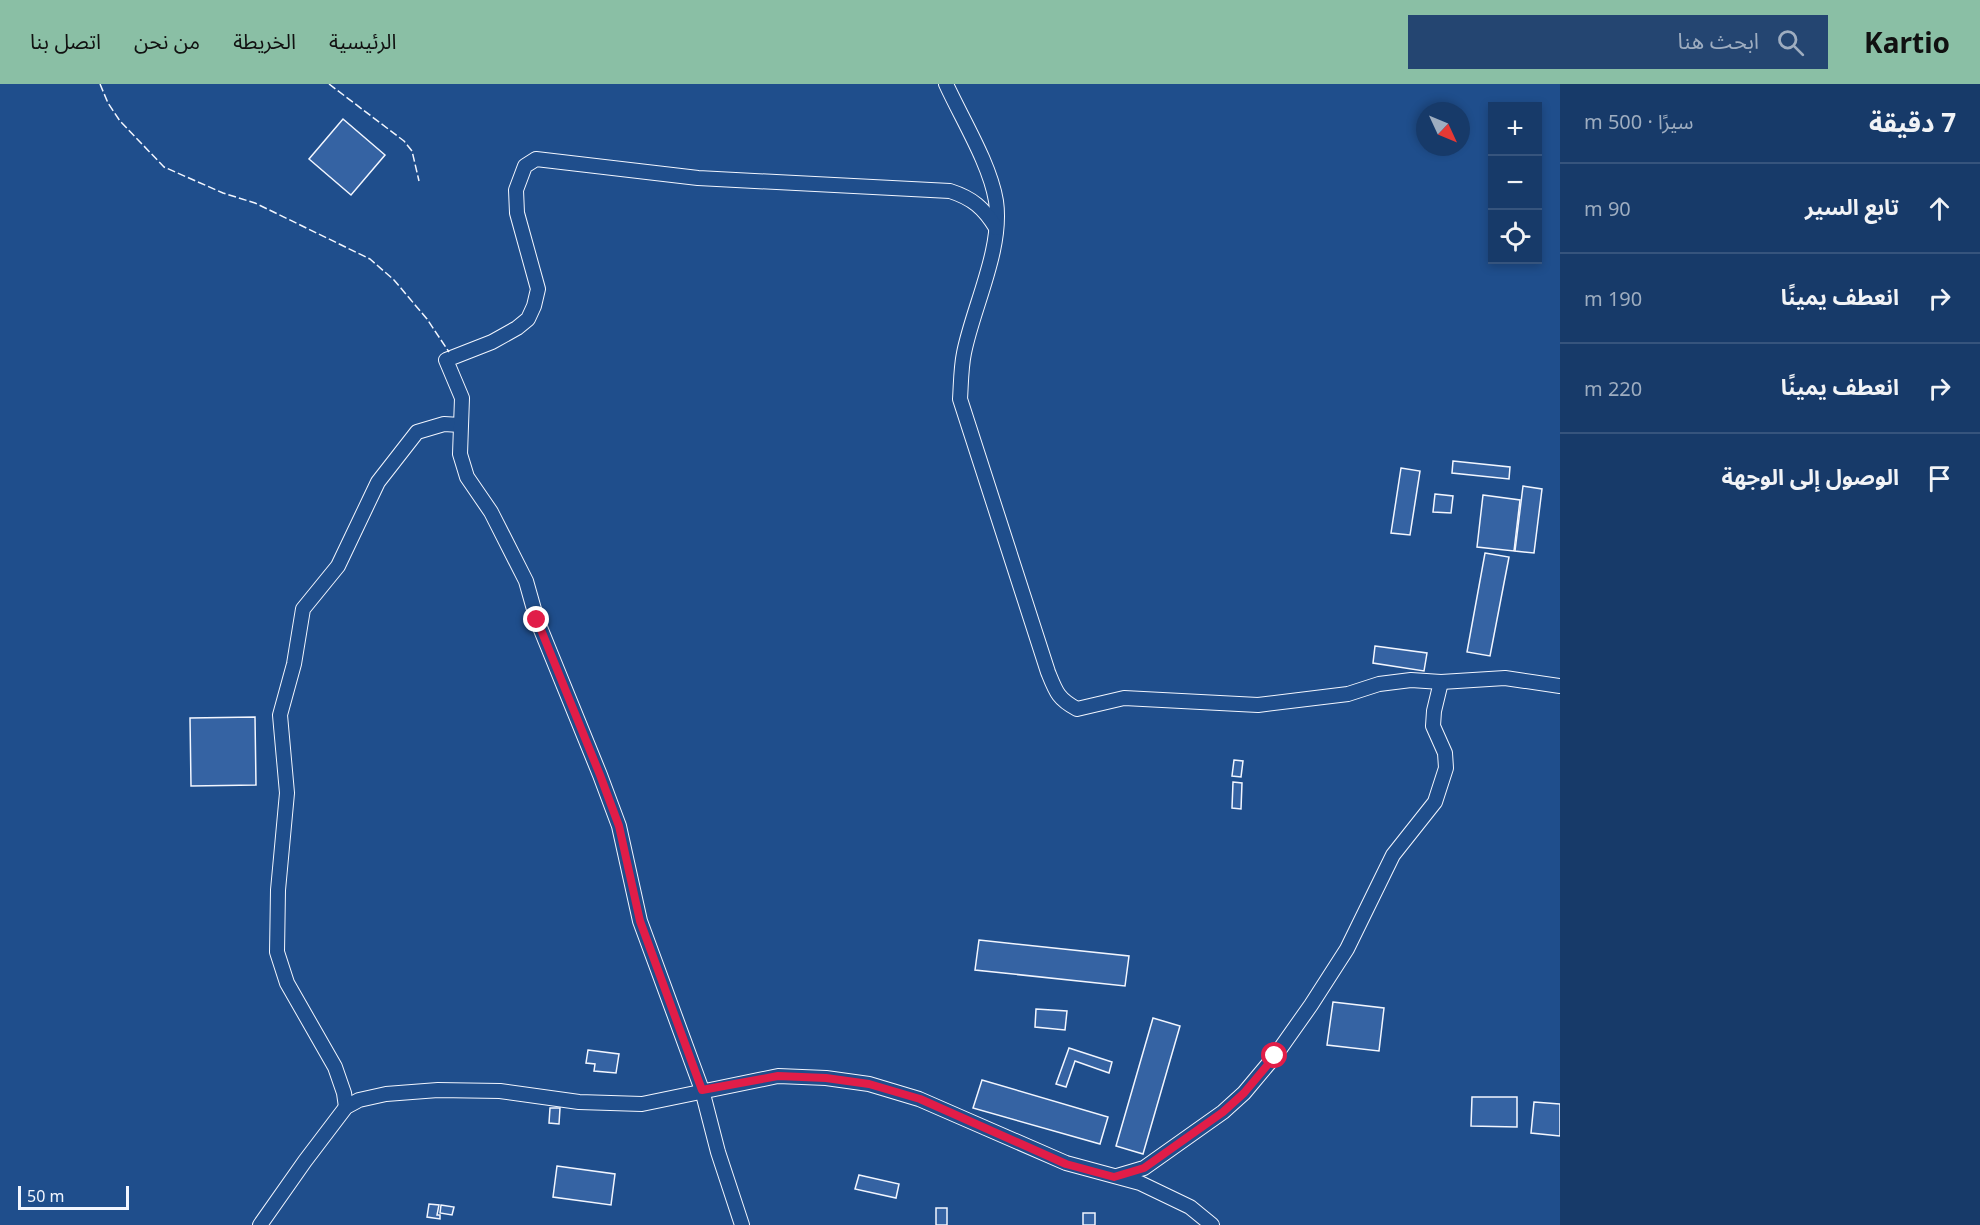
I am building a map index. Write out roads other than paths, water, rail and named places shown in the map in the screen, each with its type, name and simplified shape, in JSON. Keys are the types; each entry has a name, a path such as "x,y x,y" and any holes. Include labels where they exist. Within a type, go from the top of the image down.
{"street":[{"path":"946,84 990,177 996,203 996,228 987,275 963,354 960,399 1048,672 1057,695 1064,702 1077,710 1124,698 1258,705 1348,694 1379,684 1411,680 1441,682 1505,678 1560,686"},
{"path":"742,1225 718,1152 702,1090 640,921 619,826 604,785 537,620 526,581 491,512 467,477 460,454 462,398 446,360 492,342 517,328 528,319 534,306 538,289 517,213 516,190 525,166 536,159 698,178 950,191 968,196 988,215 996,228"},
{"path":"346,1107 335,1067 287,983 277,952 278,890 287,793 280,715 294,664 303,609 338,566 378,482 417,432 444,424 460,425"},
{"path":"1114,1177 1144,1168 1223,1112 1244,1093 1269,1063 1311,1005 1347,949 1393,855 1435,802 1446,768 1445,753 1433,726 1441,682"},
{"path":"260,1225 346,1107 359,1100 386,1094 438,1090 500,1091 579,1102 642,1104 778,1076 826,1078 869,1084 920,1099 1066,1164 1140,1183 1190,1207 1212,1225"}]}
